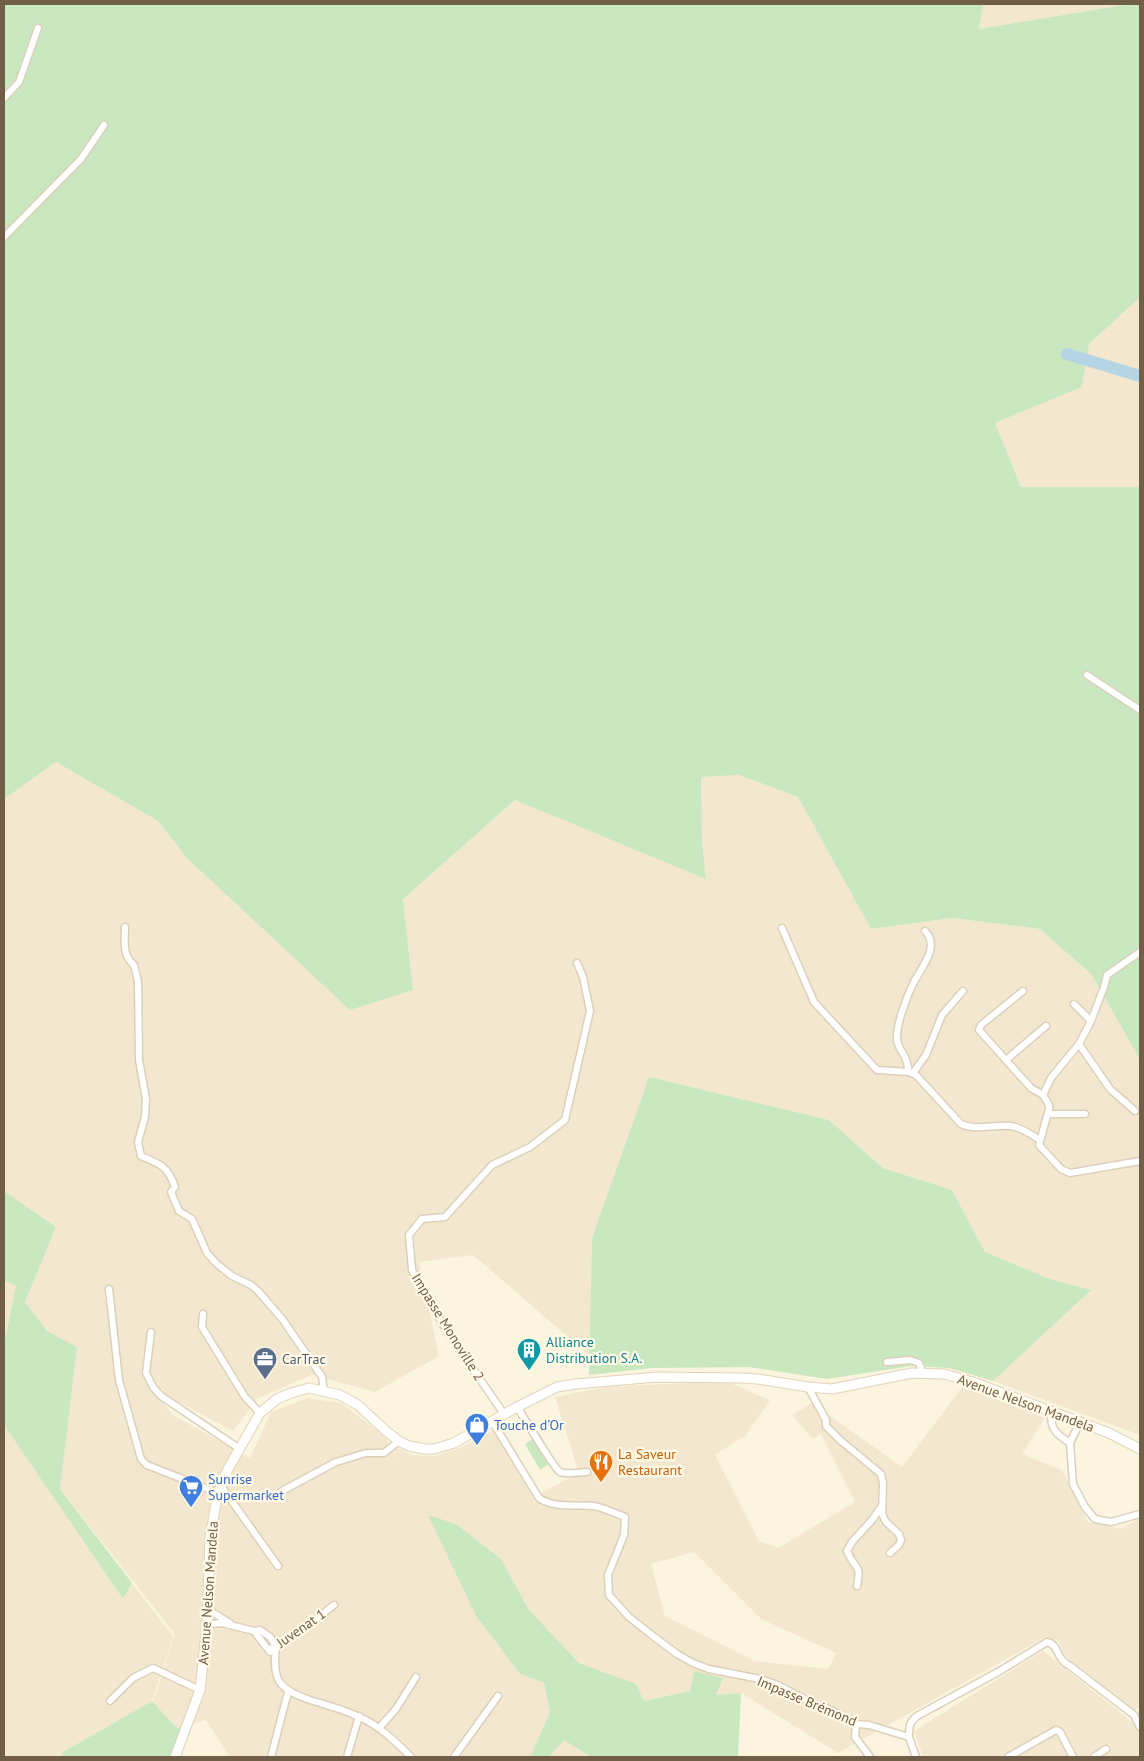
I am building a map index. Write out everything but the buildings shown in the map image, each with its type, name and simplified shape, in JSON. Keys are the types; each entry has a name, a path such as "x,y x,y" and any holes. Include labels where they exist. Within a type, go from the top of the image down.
{"street":[{"path":"4,98 19,82 38,28"},
{"path":"4,237 81,160 104,125"},
{"path":"1087,676 1140,710"},
{"path":"125,927 124,953 134,965 138,981 138,1060 146,1099 138,1142 141,1156 163,1165 172,1178 175,1187 171,1192 179,1211 192,1219 207,1253 232,1276 251,1285 259,1292 282,1320 320,1373 324,1391"},
{"path":"782,928 814,1002 877,1070 916,1074 961,1124 968,1127 1018,1127 1040,1140"},
{"path":"911,1072 898,1044 897,1032 914,982 928,959 931,946 928,934 925,931"},
{"path":"1043,1095 1051,1078 1079,1044 1091,1021 1107,975 1140,952"},
{"name":"Impasse Monoville 2","path":"504,1414 446,1330 412,1270 409,1235 422,1219 445,1217 492,1165 530,1147 564,1120 590,1011 583,977 577,964"},
{"path":"1023,990 980,1026 979,1030 1031,1088 1043,1095 1049,1105 1039,1145 1061,1169 1070,1174 1140,1161"},
{"path":"911,1072 926,1055 942,1015 963,991"},
{"path":"1074,1004 1091,1021"},
{"path":"1006,1060 1046,1026"},
{"path":"1079,1044 1110,1089 1135,1111"},
{"path":"1048,1114 1085,1114"},
{"path":"109,1289 119,1380 141,1459 147,1465 220,1490 278,1566"},
{"path":"203,1314 202,1327 245,1397 260,1413"},
{"path":"151,1332 146,1373 153,1388 161,1396 240,1449"},
{"path":"887,1362 914,1360 919,1363 923,1374"},
{"name":"Avenue Nelson Mandela","path":"175,1757 200,1690 207,1624 210,1537 220,1490 260,1413 278,1399 292,1393 309,1388 340,1395 358,1405 386,1432 400,1441 425,1449 454,1443 517,1407 557,1388 576,1384 657,1377 752,1378 808,1387 832,1388 912,1373 944,1374 973,1382 1110,1433 1140,1449"},
{"path":"808,1387 826,1420 826,1426 881,1474 883,1483 882,1514 886,1522 899,1534 902,1540 890,1553"},
{"path":"517,1407 555,1469 562,1473 587,1472"},
{"path":"1050,1412 1050,1423 1058,1435 1070,1443"},
{"name":"Impasse Brémond","path":"492,1421 539,1498 546,1503 555,1505 595,1506 624,1517 624,1535 608,1575 609,1596 629,1617 677,1654 709,1669 760,1679 775,1684 856,1724 870,1725 909,1737"},
{"path":"1080,1422 1070,1443 1073,1484 1085,1507 1095,1519 1110,1522 1140,1514"},
{"path":"282,1491 336,1462 366,1453 384,1453 400,1441"},
{"path":"857,1586 860,1573 847,1551 881,1506"},
{"name":"Juvenat 1","path":"269,1650 307,1626 334,1605"},
{"path":"207,1609 233,1625"},
{"path":"207,1624 222,1623 254,1631 260,1630 270,1637 276,1646 277,1676 288,1692 358,1716 392,1737 411,1757"},
{"path":"254,1631 275,1659"},
{"path":"916,1757 909,1737 908,1727 910,1722 917,1716 998,1672 1047,1642 1052,1643 1056,1648 1063,1662 1134,1715 1140,1727"},
{"path":"110,1701 133,1678 153,1668 200,1690"},
{"path":"379,1728 396,1709 416,1677"},
{"path":"271,1757 288,1692"},
{"path":"454,1757 498,1696"},
{"path":"347,1757 358,1716"},
{"path":"856,1724 855,1737 870,1757"},
{"path":"1008,1757 1056,1730 1064,1737 1073,1757"},
{"path":"1094,1757 1106,1749"}],"shaded area":[{"path":"983,4 1130,4 979,29"},
{"path":"1140,297 1140,487 1021,487 995,423 1082,387 1089,344"},
{"path":"56,762 158,821 187,858 413,990 403,899 515,800 706,878 702,841 701,777 739,775 798,797 871,929 952,918 1040,929 1092,975 1140,1060 1140,1435 993,1381 1090,1290 1047,1278 985,1252 952,1190 883,1168 829,1120 649,1078 592,1238 590,1356 473,1255 419,1262 439,1356 375,1392 312,1375 258,1398 233,1431 156,1390 171,1414 250,1458 271,1412 307,1398 341,1403 385,1437 398,1462 390,1444 412,1455 436,1456 469,1444 493,1430 535,1496 579,1473 555,1397 606,1387 726,1381 770,1400 746,1435 715,1455 759,1541 778,1548 855,1502 821,1434 813,1439 792,1415 812,1403 902,1467 963,1386 1045,1418 1022,1454 1062,1470 1088,1522 1121,1529 1140,1518 1140,1705 1135,1711 1067,1658 1058,1641 1044,1638 838,1753 741,1693 716,1695 722,1678 691,1691 644,1701 636,1684 579,1663 529,1610 501,1559 429,1515 476,1616 520,1674 544,1683 550,1712 530,1757 230,1757 206,1720 177,1728 153,1702 175,1634 60,1489 76,1347 47,1331 25,1302 56,1227 4,1191 4,799","holes":["694,1552 761,1619 836,1653 829,1669 754,1661 665,1616 651,1564"]},
{"path":"4,1280 16,1286 4,1345"},
{"path":"4,1425 123,1599 132,1583 173,1637 152,1701 63,1752 61,1757 4,1757"},
{"path":"1043,1651 1131,1721 1140,1709 1140,1757 923,1757 914,1731"},
{"path":"564,1740 591,1757 549,1757"}],"green space":[{"path":"4,4 983,4 979,29 1130,4 1140,4 1140,297 1089,344 1082,387 995,423 1021,487 1140,487 1140,1060 1092,975 1040,929 952,918 871,929 798,797 739,775 701,777 702,841 706,879 515,800 403,899 413,990 350,1010 187,858 158,821 56,762 4,799"},
{"path":"649,1077 829,1120 883,1168 952,1190 985,1252 1047,1278 1091,1290 993,1381 949,1368 911,1366 827,1379 749,1367 652,1368 589,1375 592,1238"},
{"path":"4,1191 56,1227 25,1302 47,1331 77,1347 60,1489 132,1583 123,1599 4,1425 4,1345 16,1286 4,1280"},
{"path":"540,1435 555,1460 540,1470 525,1444"},
{"path":"428,1515 456,1524 501,1559 529,1610 579,1663 636,1684 644,1701 690,1691 694,1671 723,1678 716,1695 741,1693 738,1757 591,1757 564,1740 549,1757 530,1757 550,1712 544,1683 520,1674 476,1616"},
{"path":"152,1701 177,1728 183,1726 171,1757 61,1757 63,1752"}],"waterway":[{"path":"1067,354 1140,376"}],"place":[{"name":"Alliance Distribution S.A.","path":"529,1371"},
{"name":"CarTrac","path":"265,1380"},
{"name":"Touche d’Or","path":"477,1446"},
{"name":"La Saveur Restaurant","path":"601,1483"},
{"name":"Sunrise Supermarket","path":"191,1508"}]}
